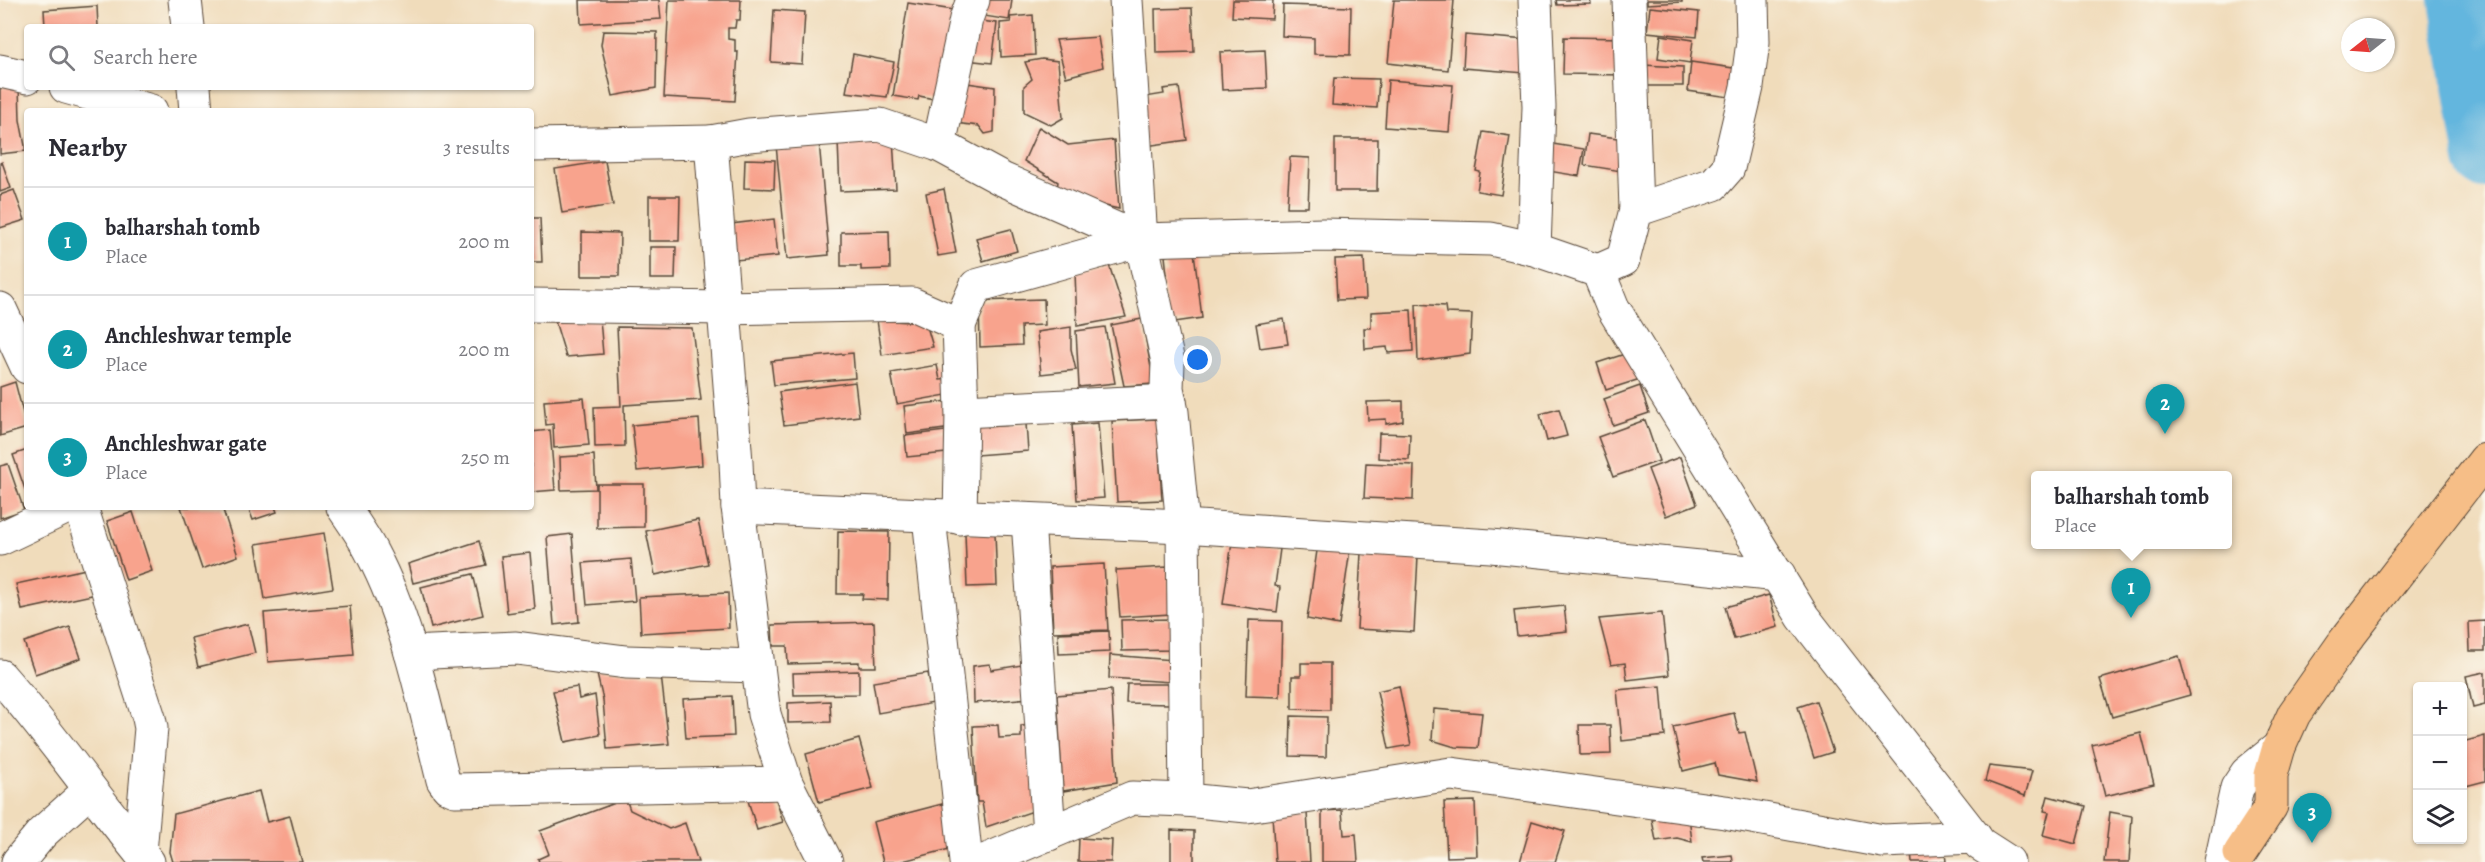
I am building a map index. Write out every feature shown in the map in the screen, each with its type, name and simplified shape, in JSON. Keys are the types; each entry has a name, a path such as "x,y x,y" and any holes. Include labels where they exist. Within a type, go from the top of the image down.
{"main road":[{"path":"2230,857 2271,806 2271,775 2278,747 2294,714 2345,641 2485,460"}],"street":[{"path":"185,0 188,24"},
{"path":"939,145 966,19 973,0"},
{"path":"1126,0 1141,240 1168,362 1167,388 1183,526 1186,800"},
{"path":"1534,249 1539,106 1535,0"},
{"path":"966,862 945,518 962,411 960,325 976,286 1141,240 1323,236 1491,239 1534,249 1598,271 1623,260 1636,210 1629,0"},
{"path":"1636,210 1714,184 1728,168 1747,87 1753,42 1752,0"},
{"path":"0,70 24,76"},
{"path":"77,90 140,108"},
{"path":"194,90 196,108"},
{"path":"534,145 711,141 749,135 880,125 939,145 1002,179 1141,240"},
{"path":"711,141 738,507 764,714 786,783 826,862"},
{"path":"1598,271 1613,308 1803,616 1980,844 2008,862"},
{"path":"534,305 724,308 912,304 960,325"},
{"path":"0,309 24,361"},
{"path":"962,411 1170,400"},
{"path":"738,507 945,518 1183,526 1491,546 1779,575"},
{"path":"0,540 61,510"},
{"path":"82,510 151,728 144,857"},
{"path":"345,510 372,553 391,593 411,653 443,780 448,787 455,790 786,783"},
{"path":"1028,520 1049,834"},
{"path":"411,653 516,648 626,662 757,666"},
{"path":"0,676 29,709 144,857"},
{"path":"982,862 1132,798 1257,805 1451,774 1725,812 1883,841 1975,837"},
{"path":"18,862 42,833 90,790"}],"building":[{"path":"580,0 659,0 661,19 581,24"},
{"path":"669,0 741,0 740,20 736,20 735,28 728,28 728,39 735,40 735,52 738,52 735,101 664,97"},
{"path":"981,0 1012,0 1009,20 978,15"},
{"path":"1233,0 1273,0 1272,19 1232,17"},
{"path":"1394,0 1454,0 1448,70 1388,63"},
{"path":"1556,0 1590,0 1591,4 1557,5"},
{"path":"1647,0 1682,0 1682,2 1647,4"},
{"path":"908,3 953,10 939,100 919,96 918,100 893,96"},
{"path":"1283,5 1351,7 1350,55 1314,54 1314,38 1282,36"},
{"path":"97,6 98,24 45,24 44,10"},
{"path":"1650,7 1699,12 1697,37 1647,32"},
{"path":"1192,8 1194,52 1156,53 1155,9"},
{"path":"774,10 805,12 802,64 771,62"},
{"path":"1033,15 1035,55 1001,57 1000,23 1011,22 1010,17"},
{"path":"972,20 997,23 992,63 966,60"},
{"path":"603,31 657,32 656,88 613,96 601,45"},
{"path":"1465,35 1527,40 1525,73 1463,68"},
{"path":"1661,35 1693,40 1690,63 1658,58"},
{"path":"1098,37 1103,67 1066,77 1056,40"},
{"path":"1564,37 1625,38 1624,75 1563,74"},
{"path":"1265,50 1267,88 1222,90 1220,52"},
{"path":"853,54 894,62 887,97 846,92"},
{"path":"1042,59 1058,61 1063,118 1051,125 1024,112 1024,86 1032,79 1025,62"},
{"path":"1691,62 1733,68 1729,97 1688,91"},
{"path":"1642,65 1683,67 1683,86 1641,86"},
{"path":"1334,78 1379,79 1377,108 1332,105"},
{"path":"1388,80 1453,85 1449,132 1385,127"},
{"path":"960,82 995,87 994,132 985,134 979,126 955,123"},
{"path":"19,86 24,151 0,154 0,88"},
{"path":"1179,87 1187,140 1146,146 1139,98 1164,94 1163,89"},
{"path":"1039,127 1068,145 1114,140 1119,209 1056,195 1058,182 1024,161"},
{"path":"1483,132 1510,136 1501,195 1477,191 1480,172 1476,171"},
{"path":"1588,134 1625,139 1621,171 1584,165"},
{"path":"893,138 896,189 840,191 838,141"},
{"path":"1335,139 1378,139 1377,191 1335,191"},
{"path":"819,141 829,255 787,259 776,145"},
{"path":"1553,144 1584,149 1579,176 1548,171"},
{"path":"1290,157 1310,158 1308,207 1287,207"},
{"path":"745,159 775,160 774,189 744,188"},
{"path":"605,161 613,205 562,213 555,169"},
{"path":"2,162 11,188 0,192 0,163"},
{"path":"944,189 956,253 938,256 926,193"},
{"path":"14,190 24,220 0,228 0,195"},
{"path":"649,196 680,196 679,241 649,241"},
{"path":"534,218 540,218 542,262 534,262"},
{"path":"774,219 778,256 735,260 731,224"},
{"path":"1011,229 1017,251 983,261 976,238"},
{"path":"889,231 890,269 861,270 861,266 841,266 841,232"},
{"path":"582,232 620,233 619,276 582,276"},
{"path":"650,247 676,247 675,279 650,279"},
{"path":"1194,252 1202,318 1168,323 1162,274 1167,274 1165,256"},
{"path":"1364,258 1366,299 1337,300 1335,259"},
{"path":"1109,265 1126,317 1077,326 1075,272"},
{"path":"1044,299 1045,325 1021,326 1022,345 980,347 979,301"},
{"path":"1416,304 1445,306 1446,313 1472,314 1470,354 1418,361"},
{"path":"1411,310 1413,351 1388,353 1387,347 1365,349 1364,328 1371,328 1371,312"},
{"path":"600,319 603,354 566,357 555,321"},
{"path":"1142,319 1154,384 1124,386 1111,325"},
{"path":"1284,319 1288,344 1260,348 1256,324"},
{"path":"877,320 926,323 933,347 882,355"},
{"path":"617,327 692,328 701,400 624,405 625,446 595,447 594,407 621,406"},
{"path":"1071,327 1071,349 1076,370 1041,374 1037,332"},
{"path":"1105,327 1115,383 1079,387 1076,331"},
{"path":"1631,352 1640,379 1606,390 1597,363"},
{"path":"853,353 855,378 774,385 771,361"},
{"path":"937,365 940,380 950,379 952,394 897,404 891,373"},
{"path":"15,382 24,416 24,429 0,436 0,387"},
{"path":"855,382 859,416 784,425 779,392"},
{"path":"1640,386 1649,413 1613,425 1604,399"},
{"path":"584,398 589,445 554,448 553,424 546,425 544,401"},
{"path":"948,401 952,428 907,434 904,406"},
{"path":"1403,401 1403,421 1386,424 1386,419 1368,420 1367,402"},
{"path":"1559,409 1567,436 1547,441 1540,414"},
{"path":"699,419 702,465 637,471 632,425"},
{"path":"1157,419 1162,500 1117,502 1112,421"},
{"path":"1645,420 1659,461 1613,477 1598,437"},
{"path":"988,421 988,427 1026,424 1028,451 976,455 973,422"},
{"path":"1098,423 1104,498 1077,500 1072,425"},
{"path":"550,430 555,490 534,492 534,432"},
{"path":"953,430 956,452 907,457 905,436"},
{"path":"1379,433 1410,434 1409,460 1378,458"},
{"path":"24,451 24,486 13,455"},
{"path":"594,455 596,489 561,490 560,457"},
{"path":"1680,457 1697,504 1666,516 1648,469"},
{"path":"1366,463 1414,465 1413,500 1364,498"},
{"path":"8,464 24,510 0,518 0,466"},
{"path":"597,484 644,484 644,527 597,528"},
{"path":"182,510 223,510 238,556 202,569"},
{"path":"249,510 276,510 277,512 253,520"},
{"path":"133,512 152,571 126,580 107,521"},
{"path":"698,520 708,564 655,575 646,531"},
{"path":"838,531 889,532 888,600 862,599 863,594 837,594"},
{"path":"995,532 997,586 967,587 965,533"},
{"path":"324,533 333,588 265,599 256,544"},
{"path":"572,534 579,622 554,625 547,537"},
{"path":"479,541 486,565 413,583 408,564"},
{"path":"1232,542 1280,549 1275,586 1280,587 1277,612 1223,604"},
{"path":"1318,544 1350,550 1339,625 1307,619"},
{"path":"530,553 535,609 507,613 501,556"},
{"path":"1361,553 1418,556 1414,632 1357,629"},
{"path":"631,559 635,601 587,605 583,563"},
{"path":"1104,564 1108,630 1053,632 1050,567"},
{"path":"1168,567 1171,614 1120,617 1116,570"},
{"path":"86,569 92,595 22,610 16,584"},
{"path":"473,574 483,615 431,628 421,587"},
{"path":"728,593 729,628 641,633 639,597"},
{"path":"1769,595 1778,627 1734,639 1725,607"},
{"path":"350,606 354,655 268,662 264,613"},
{"path":"1564,606 1567,631 1517,636 1514,611"},
{"path":"1662,613 1669,675 1627,680 1625,663 1611,665 1599,619"},
{"path":"1172,619 1172,650 1122,651 1121,620"},
{"path":"1249,620 1282,621 1280,697 1246,696"},
{"path":"2485,621 2485,651 2470,651 2469,622"},
{"path":"874,622 876,667 859,667 859,662 788,664 787,646 773,646 772,625"},
{"path":"248,624 255,653 198,667 191,638"},
{"path":"70,627 81,658 35,674 24,642"},
{"path":"1109,631 1110,652 1059,654 1058,633"},
{"path":"1110,655 1173,660 1171,682 1109,678"},
{"path":"2179,656 2190,695 2112,717 2100,679"},
{"path":"1301,663 1330,663 1330,710 1292,709 1292,676 1301,676"},
{"path":"990,664 991,670 1028,664 1030,698 974,703 973,666"},
{"path":"596,670 661,675 669,744 607,749 603,700"},
{"path":"859,671 859,694 794,695 793,673"},
{"path":"2485,672 2485,705 2473,708 2466,676"},
{"path":"928,673 934,703 878,713 873,682"},
{"path":"1127,684 1170,684 1169,704 1126,703"},
{"path":"1399,686 1411,745 1389,749 1377,691"},
{"path":"1661,686 1665,736 1622,741 1617,690"},
{"path":"577,687 579,699 595,695 600,735 565,742 553,691"},
{"path":"1111,690 1117,782 1063,791 1057,695"},
{"path":"732,696 734,736 686,738 683,699"},
{"path":"830,701 831,722 788,723 788,703"},
{"path":"1816,701 1833,752 1814,758 1798,707"},
{"path":"1434,709 1482,713 1478,748 1455,747 1432,740"},
{"path":"1734,713 1739,733 1745,732 1757,782 1718,775 1715,763 1683,771 1673,727"},
{"path":"1291,716 1327,717 1326,757 1290,756"},
{"path":"998,725 999,738 1021,737 1021,726 1039,725 1042,808 986,827 982,802 977,802 973,726"},
{"path":"1579,725 1610,725 1611,754 1580,755"},
{"path":"2141,733 2154,784 2105,796 2092,745"},
{"path":"2485,736 2485,781 2467,786 2467,741"},
{"path":"859,739 873,788 819,802 806,754"},
{"path":"1989,766 2032,771 2025,796 1985,781"},
{"path":"772,786 783,822 757,830 746,794"},
{"path":"259,791 267,822 290,816 302,862 173,862 170,852 174,814"},
{"path":"2048,796 2086,806 2076,844 2043,835 2049,812 2044,811"},
{"path":"626,799 630,810 669,829 685,823 698,862 539,862 538,859 549,854 540,831"},
{"path":"1475,801 1477,856 1447,857 1444,802"},
{"path":"950,802 961,846 899,862 883,862 873,822"},
{"path":"1342,810 1344,835 1356,834 1358,862 1322,862 1322,811"},
{"path":"1307,812 1310,862 1275,862 1272,814"},
{"path":"2110,812 2132,816 2129,862 2104,862"},
{"path":"1689,816 1692,842 1677,838 1656,841 1652,820"},
{"path":"1532,821 1565,831 1555,862 1520,862"},
{"path":"1171,830 1194,831 1194,862 1171,862"},
{"path":"1079,838 1112,840 1111,862 1078,862"},
{"path":"1911,851 1945,852 1946,862 1912,862"},
{"path":"1732,855 1733,862 1703,862 1702,858"}],"waterway":[{"path":"2459,0 2485,159"}],"place":[{"name":"Anchleshwar temple","path":"2165,434"},
{"name":"balharshah tomb","path":"2131,618"},
{"name":"Anchleshwar gate","path":"2312,843"}]}
